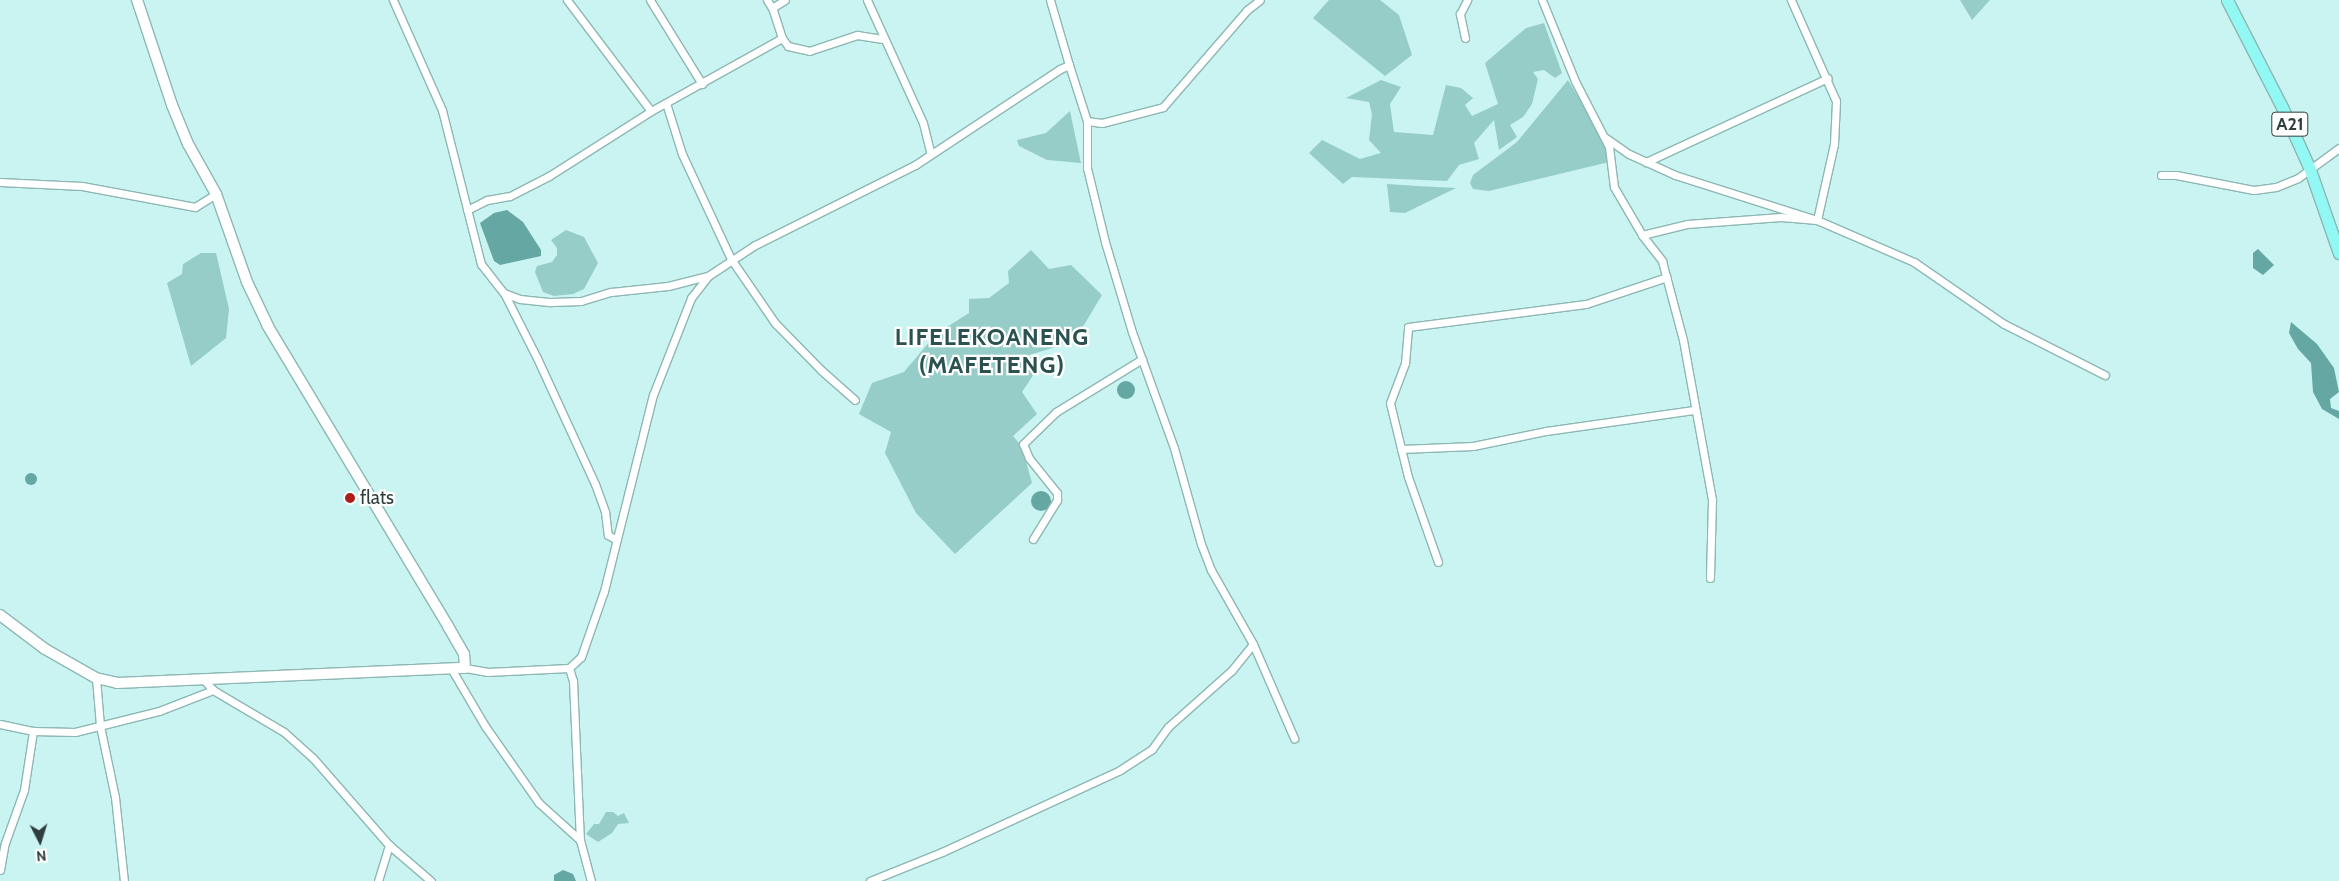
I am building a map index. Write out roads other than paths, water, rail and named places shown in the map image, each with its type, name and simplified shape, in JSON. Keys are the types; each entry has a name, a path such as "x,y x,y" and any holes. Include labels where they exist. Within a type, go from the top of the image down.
{"main road":[{"name":"A21","path":"2228,0 2309,167 2339,253"}],"street":[{"path":"137,0 175,113 188,144 216,194 247,282 268,326 448,626 464,654 465,668"},
{"path":"567,0 650,111"},
{"path":"650,0 702,84"},
{"path":"767,0 772,8 782,38 788,46 809,51 856,36 883,39"},
{"path":"772,8 785,0"},
{"path":"867,0 883,39 923,123 932,154"},
{"path":"1050,0 1087,121 1087,168 1105,242 1142,360 1174,448 1211,570 1241,628 1253,644 1294,738"},
{"path":"1087,121 1102,124 1163,107 1247,10 1260,0"},
{"path":"1465,38 1460,14 1467,0"},
{"path":"1542,0 1575,81 1609,146 1614,187 1642,235 1662,261 1667,277 1683,340 1694,410 1712,500 1710,578"},
{"path":"1791,0 1828,78 1836,101 1834,144 1817,220"},
{"path":"395,1 442,110 481,264 504,293 572,430 605,512 608,535 617,540"},
{"path":"467,210 488,200 510,196 549,176 650,111 702,84 782,38"},
{"path":"0,614 45,649 96,678 117,682 465,668 486,672 569,668 581,657 589,641 617,540 653,395 691,298 708,276 731,259 932,154 1048,74 1069,66"},
{"path":"1646,162 1828,78"},
{"path":"666,103 682,154 731,259 775,323 821,370 855,400"},
{"path":"1605,137 1646,162 1674,175 1776,204 1914,262 2004,324 2105,375"},
{"path":"2161,175 2254,190 2276,187 2298,178 2309,167 2339,148"},
{"path":"0,182 82,186 195,208 216,194"},
{"path":"1642,235 1687,224 1781,217 1817,220"},
{"path":"504,293 520,299 551,302 581,300 611,292 668,286 708,276"},
{"path":"1438,562 1401,449 1390,403 1404,363 1408,327 1586,304 1667,277"},
{"path":"1033,539 1057,500 1057,493 1029,458 1023,444 1056,412 1142,360"},
{"path":"1401,449 1473,446 1546,431 1694,410"},
{"path":"871,881 942,852 1120,770 1152,749 1168,727 1232,670 1253,644"},
{"path":"569,668 573,681 580,840 591,881"},
{"path":"452,670 485,726 539,803 580,840"},
{"path":"96,678 100,726 114,789 124,881"},
{"path":"204,680 214,690 284,732 313,758 389,845 431,881"},
{"path":"0,724 33,731 75,732 158,711 214,690"},
{"path":"0,870 5,842 24,790 33,731"},
{"path":"378,881 389,845"}],"water":[{"path":"507,210 523,222 541,250 541,256 500,265 494,261 480,223 494,213"},
{"path":"2258,249 2274,265 2263,275 2253,268 2253,253"},
{"path":"2291,322 2317,344 2334,368 2339,392 2330,399 2331,408 2339,411 2339,419 2322,409 2313,392 2311,363 2298,349 2289,333"},
{"path":"1122,381 1130,381 1135,386 1133,397 1122,399 1117,394 1117,386"},
{"path":"31,473 37,479 31,485 25,479"},
{"path":"1041,491 1048,494 1051,501 1048,508 1041,511 1034,508 1031,501 1034,494"},
{"path":"563,870 573,874 576,881 554,881 554,875"}],"place":[{"name":"flats","path":"350,498"}],"district":[{"name":"LIFELEKOANENG (MAFETENG)","path":"992,351"}]}
